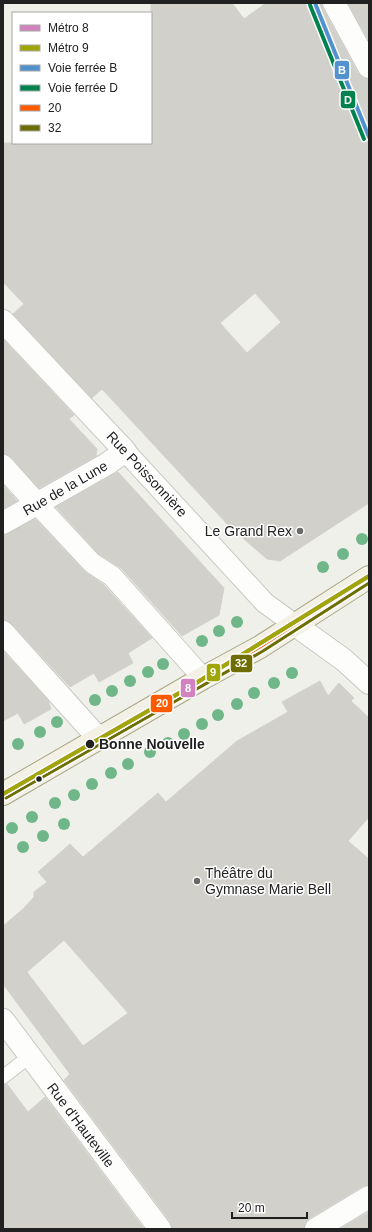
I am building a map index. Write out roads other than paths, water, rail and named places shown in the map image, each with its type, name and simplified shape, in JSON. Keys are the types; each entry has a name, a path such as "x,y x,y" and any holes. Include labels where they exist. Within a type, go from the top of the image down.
{"main road":[{"path":"3,794 203,678 260,647 369,577"}],"street":[{"path":"334,3 369,67"},
{"name":"Rue Poissonnière","path":"3,321 265,603 294,624"},
{"name":"Rue de la Lune","path":"3,523 107,464 125,451"},
{"path":"3,466 92,563 112,576 203,678"},
{"path":"294,624 344,660 369,683"},
{"path":"3,632 99,739"},
{"name":"Rue d'Hauteville","path":"3,1020 160,1229"},
{"path":"316,1229 369,1197"}],"lane":[{"path":"3,1077 30,1056"}],"metro line":[{"name":"8","path":"3,794 188,688 369,576"},
{"name":"9","path":"3,794 188,688 369,576"}],"rail line":[{"name":"B","path":"315,3 369,137"},
{"name":"D","path":"310,5 364,139"}],"place":[{"name":"Le Grand Rex","path":"300,531"},
{"name":"Bonne Nouvelle","path":"90,744"},
{"name":"Théâtre du Gymnase Marie Bell","path":"197,881"}]}
